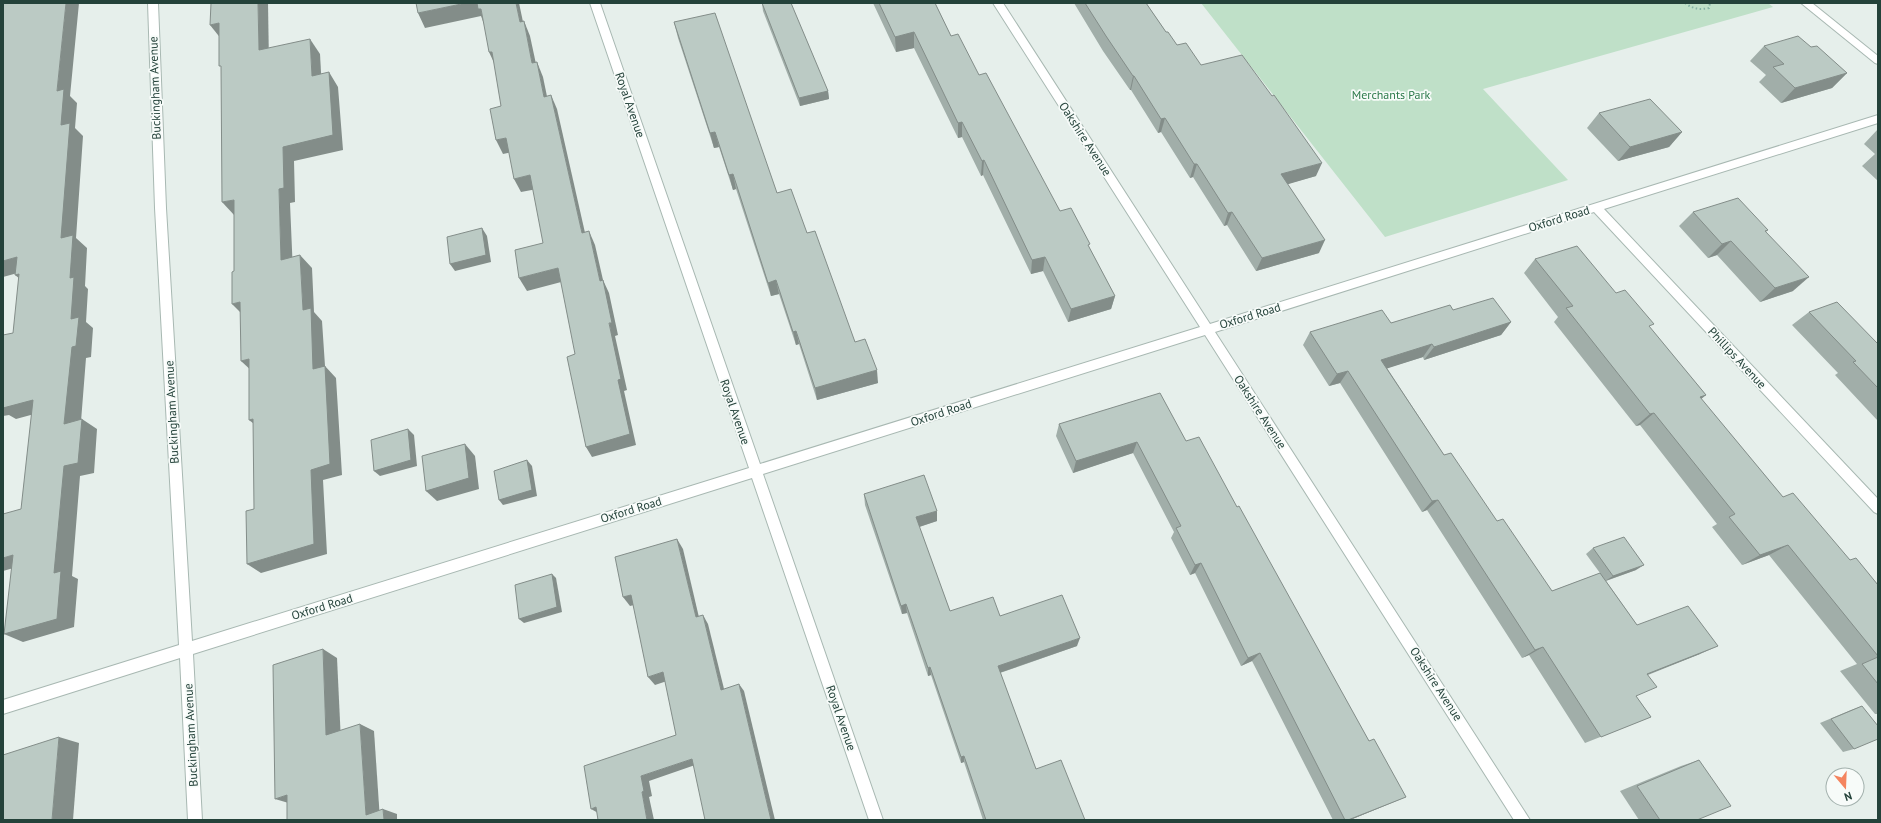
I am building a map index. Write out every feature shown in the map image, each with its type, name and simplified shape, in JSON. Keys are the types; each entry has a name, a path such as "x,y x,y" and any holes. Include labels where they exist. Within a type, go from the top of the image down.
{"street":[{"name":"Buckingham Avenue","path":"153,3 156,137 187,650 195,820"},
{"name":"Royal Avenue","path":"595,3 876,820"},
{"name":"Oakshire Avenue","path":"998,3 1524,820"},
{"path":"1806,3 1878,61"},
{"name":"Oxford Road","path":"3,707 757,472 1878,119"},
{"name":"Phillips Avenue","path":"1596,207 1878,508"}],"path":[{"path":"1685,3 1690,7 1702,10 1709,8 1710,3"}],"green space":[{"name":"Merchants Park","path":"1201,3 1768,3 1773,7 1483,89 1568,180 1385,237"}],"building":[{"path":"3,3 66,3 57,91 64,89 61,125 70,123 61,238 73,235 70,278 74,277 71,319 79,317 76,346 72,347 64,424 82,419 78,463 64,466 54,573 61,571 57,619 4,634 13,555 3,558 3,514 21,509 33,400 3,408 3,335 13,333 19,274 15,275 17,257 3,261"},
{"path":"211,3 258,3 259,50 310,39 312,76 329,72 333,135 283,147 284,188 279,189 281,260 300,255 303,310 311,308 313,369 325,366 330,464 311,470 314,544 247,564 246,511 254,509 253,419 249,420 249,359 241,361 240,302 232,304 232,272 234,271 234,200 222,202 221,66 219,66 219,23 210,25"},
{"path":"416,3 466,3 418,13"},
{"path":"477,3 516,3 520,22 524,21 532,63 537,62 544,97 551,95 582,233 589,231 600,281 603,280 612,323 609,323 621,379 618,380 630,434 586,447 567,357 575,354 558,268 519,278 515,250 543,243 530,175 514,179 506,138 496,140 490,109 501,106 492,52 489,52 481,9 478,9"},
{"path":"762,3 791,3 828,91 799,98"},
{"path":"879,3 935,3 951,36 958,34 979,75 986,73 1060,211 1071,208 1090,244 1088,245 1115,296 1071,309 1045,257 1032,260 984,160 982,161 962,122 958,123 914,32 895,37"},
{"path":"1085,3 1146,3 1177,45 1186,43 1201,65 1242,55 1272,96 1274,95 1322,163 1281,174 1325,240 1262,258 1232,212 1228,213 1197,164 1194,164 1165,118 1161,119"},
{"path":"715,13 777,193 791,189 807,233 815,231 855,342 865,339 877,370 815,388 796,331 793,332 776,280 768,283 733,174 729,175 715,132 710,133 674,22"},
{"path":"1798,36 1811,47 1817,46 1847,73 1795,88 1773,67 1784,64 1764,46"},
{"path":"1650,99 1682,132 1630,147 1599,113"},
{"path":"1738,198 1768,230 1765,231 1809,277 1775,288 1731,241 1722,244 1693,212"},
{"path":"482,228 486,255 450,264 447,237"},
{"path":"1577,246 1616,293 1625,290 1654,324 1649,326 1706,395 1700,397 1783,497 1793,493 1850,560 1856,558 1878,585 1878,656 1788,545 1760,555 1729,517 1735,514 1654,413 1650,414 1566,308 1573,306 1535,259"},
{"path":"1493,298 1511,322 1434,347 1432,344 1381,360 1444,455 1451,453 1497,521 1503,519 1552,591 1600,573 1637,625 1688,606 1718,646 1647,674 1657,687 1636,696 1651,717 1601,737 1543,647 1535,650 1438,500 1432,501 1348,371 1337,374 1310,332 1382,310 1391,323 1450,305 1453,310"},
{"path":"1837,302 1878,344 1878,388 1853,362 1856,361 1809,312"},
{"path":"1160,393 1186,441 1199,437 1237,507 1239,506 1369,741 1374,739 1406,797 1345,820 1260,653 1248,658 1201,563 1195,565 1176,528 1181,526 1137,442 1076,461 1059,424"},
{"path":"408,429 411,460 374,471 371,440"},
{"path":"465,444 469,478 426,491 422,456"},
{"path":"527,460 532,490 499,500 494,471"},
{"path":"924,475 937,511 916,517 950,611 993,597 1000,616 1062,595 1080,638 998,666 1036,769 1061,760 1085,820 986,820 964,756 961,757 930,667 928,668 906,604 901,606 864,494"},
{"path":"1624,537 1644,565 1613,576 1593,548"},
{"path":"677,539 696,617 703,615 721,690 739,684 771,820 705,820 692,759 641,776 647,820 598,820 596,807 591,809 584,766 676,735 663,672 648,677 631,595 623,597 615,557"},
{"path":"552,574 557,607 519,619 515,585"},
{"path":"323,649 326,735 360,724 366,815 383,809 384,820 287,820 287,795 275,799 273,665"},
{"path":"1878,657 1878,684 1862,664"},
{"path":"1862,706 1878,726 1878,739 1854,749 1831,719"},
{"path":"59,737 52,820 3,820 3,755"},
{"path":"1699,760 1731,806 1697,820 1660,820 1637,786"}]}
